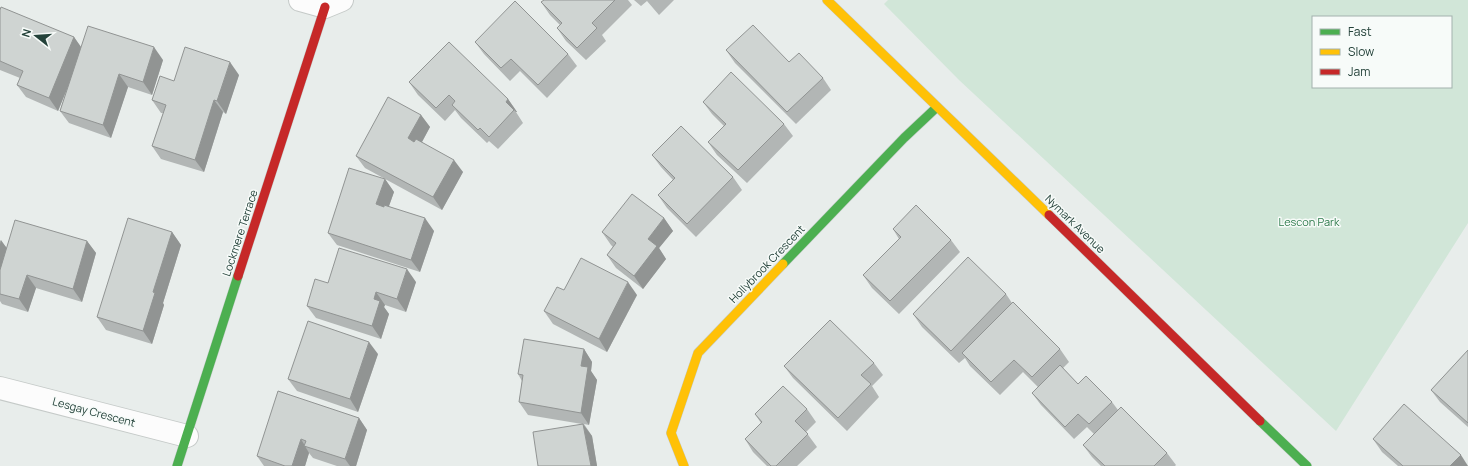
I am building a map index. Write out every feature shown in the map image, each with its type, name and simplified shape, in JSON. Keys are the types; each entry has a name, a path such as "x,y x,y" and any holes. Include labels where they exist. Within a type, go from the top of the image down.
{"street":[{"path":"300,0 333,3"},
{"name":"Nymark Avenue","path":"827,0 1307,466"},
{"name":"Lockmere Terrace","path":"177,466 333,3"},
{"name":"Hollybrook Crescent","path":"684,466 671,433 698,353 904,138 937,107"},
{"name":"Lesgay Crescent","path":"0,388 187,436"}],"green space":[{"name":"Lescon Park","path":"888,0 1468,0 1468,223 1336,431 959,80 884,4"}],"building":[{"path":"544,0 615,0 592,23 597,28 577,48 557,28 562,23 541,2"},
{"path":"515,1 568,54 538,85 511,59 501,68 475,42"},
{"path":"1,7 74,37 49,98 17,85 23,71 0,61"},
{"path":"753,25 789,62 799,53 823,78 787,112 726,50"},
{"path":"88,26 154,47 143,82 119,74 103,125 60,111"},
{"path":"449,42 508,99 506,102 514,110 489,137 480,128 478,130 452,105 455,101 449,95 436,108 409,82"},
{"path":"185,47 230,62 217,101 214,100 195,160 152,146 166,105 152,100 160,76 174,81"},
{"path":"731,72 784,124 738,170 708,142 726,124 703,102"},
{"path":"388,97 421,115 408,138 414,142 416,139 454,160 433,197 356,156"},
{"path":"681,126 733,177 687,224 658,195 675,178 652,155"},
{"path":"349,168 385,179 376,204 384,207 384,205 425,218 411,260 328,233"},
{"path":"632,194 664,218 648,239 657,246 634,276 607,255 616,243 602,232"},
{"path":"916,205 951,240 890,301 863,275 901,237 893,229"},
{"path":"128,218 172,232 153,292 155,293 143,331 97,317"},
{"path":"15,220 87,241 73,289 27,275 19,299 0,294 0,270"},
{"path":"339,248 407,269 397,299 376,292 374,299 380,301 372,326 307,306 315,279 328,283"},
{"path":"968,257 1006,294 951,351 913,314"},
{"path":"581,258 628,282 599,339 544,311 557,287 564,290"},
{"path":"1013,302 1060,349 1032,377 1014,360 991,382 962,353"},
{"path":"830,320 874,363 861,375 871,384 838,418 784,366"},
{"path":"308,321 369,342 350,399 288,379"},
{"path":"524,339 584,349 581,366 588,367 581,413 519,402 523,375 518,374"},
{"path":"1468,350 1468,423 1431,390"},
{"path":"1060,365 1078,384 1086,376 1112,402 1089,424 1078,414 1065,427 1032,393"},
{"path":"783,386 807,409 795,421 808,434 776,466 771,466 745,439 762,422 755,414"},
{"path":"278,391 359,418 345,459 304,446 306,441 301,439 292,466 285,466 257,456"},
{"path":"1404,404 1461,455 1450,466 1403,466 1373,439"},
{"path":"1121,407 1167,453 1154,466 1105,466 1083,445"},
{"path":"583,424 591,466 538,466 533,432"}],"traffic: fast":[{"path":"783,264 904,138 937,107"},
{"path":"177,466 238,276"},
{"path":"1260,421 1307,466"}],"traffic: slow":[{"path":"827,0 1049,215"},
{"path":"684,466 671,433 698,353 783,264"}],"traffic: jam":[{"path":"238,276 325,7"},
{"path":"1049,215 1260,421"}]}
